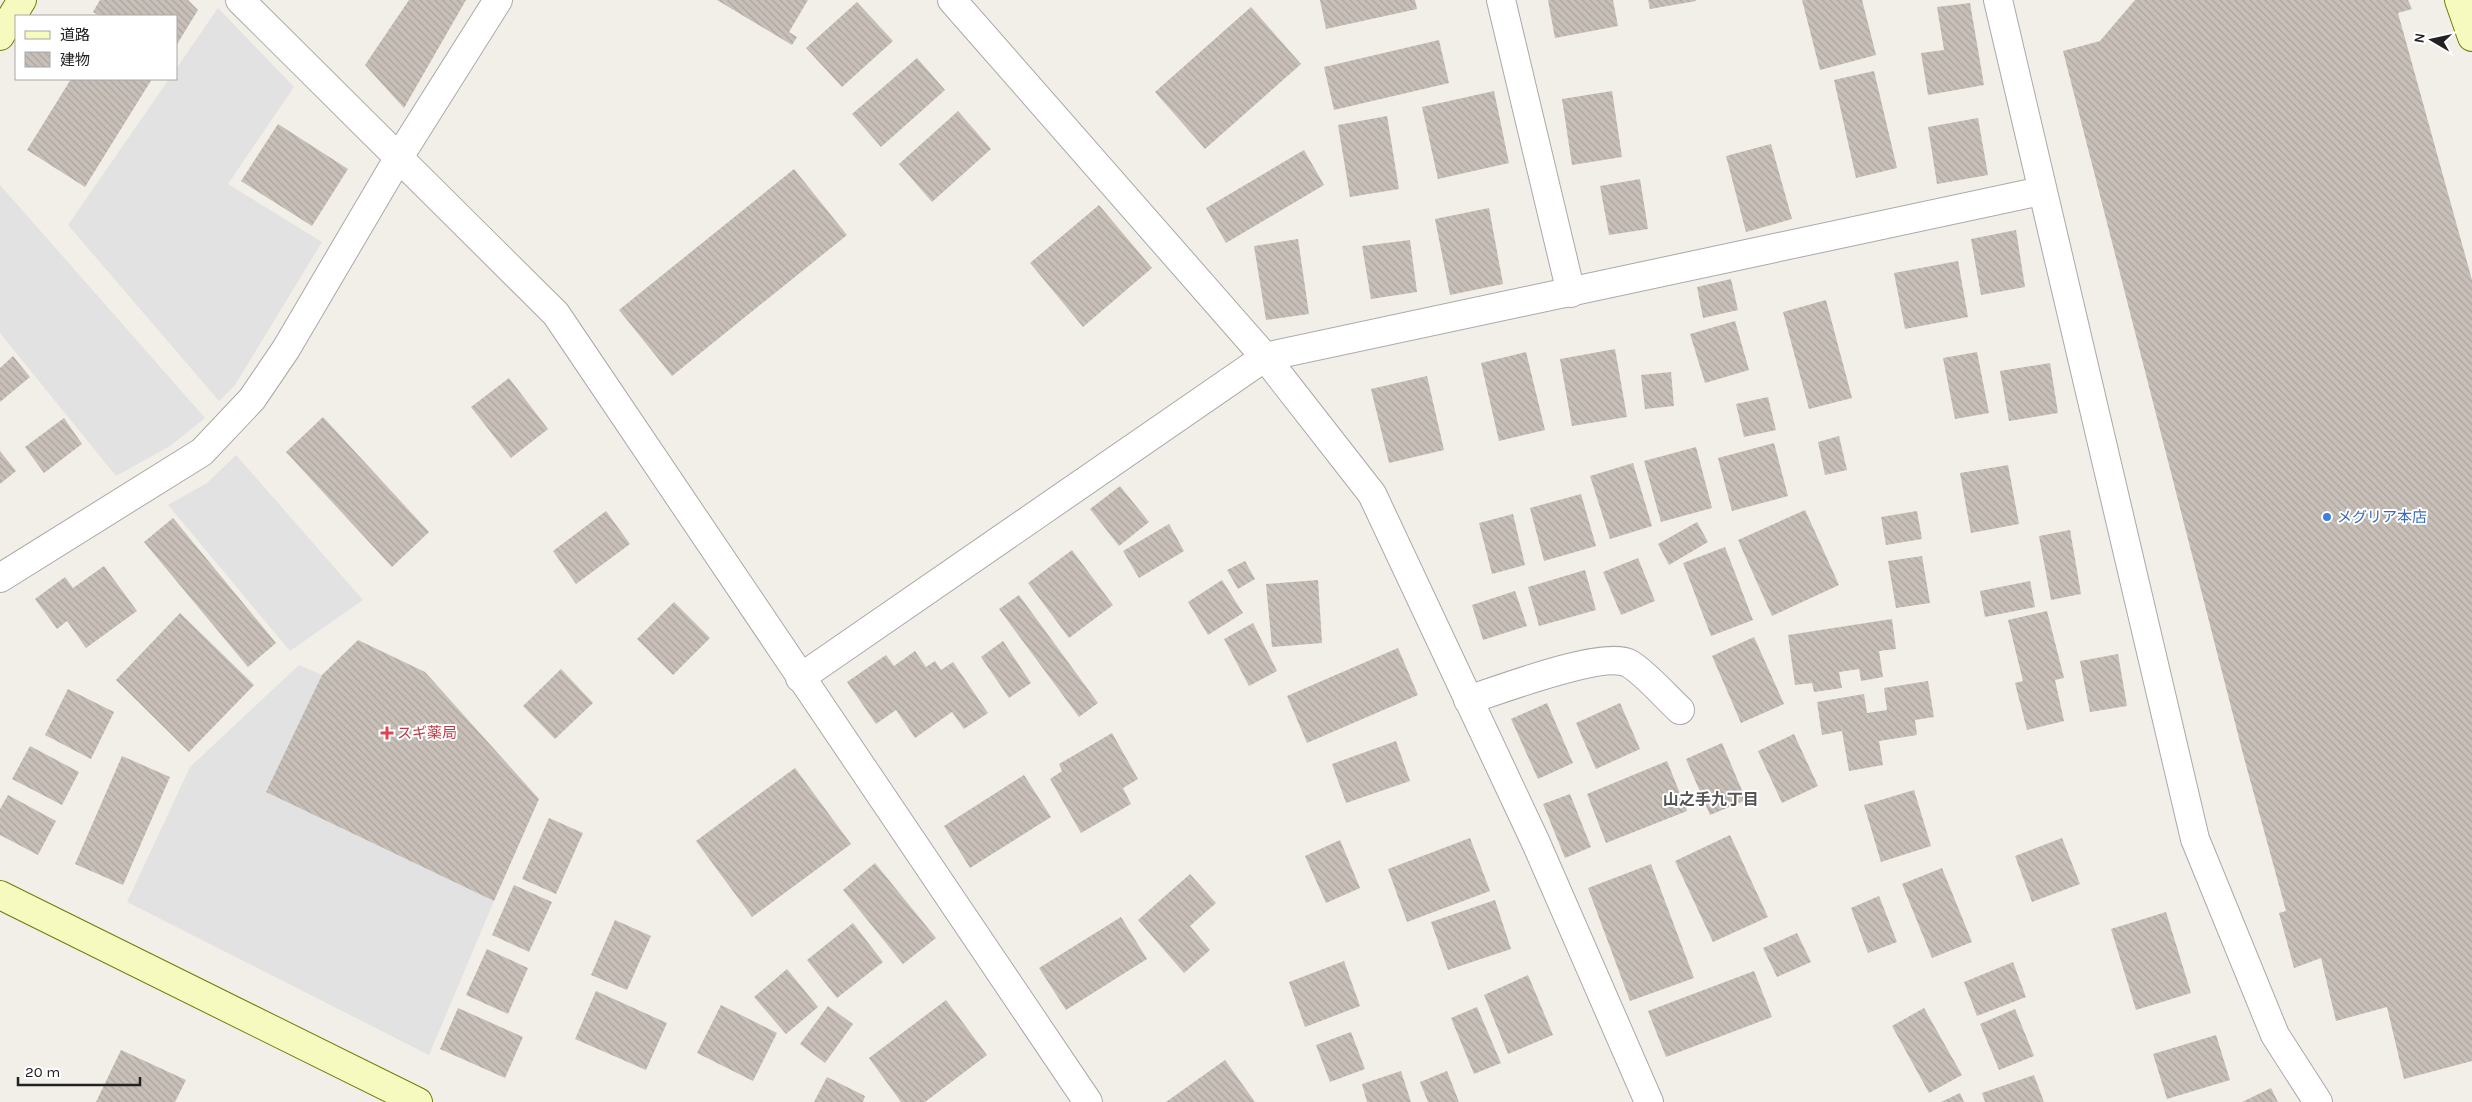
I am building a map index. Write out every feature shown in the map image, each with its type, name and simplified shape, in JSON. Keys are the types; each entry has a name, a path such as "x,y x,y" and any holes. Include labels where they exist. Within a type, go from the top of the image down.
{"street":[{"path":"0,36 22,0"},
{"path":"240,0 556,314 1088,1102"},
{"path":"0,578 202,452 252,399 286,349 399,157 498,0"},
{"path":"952,0 1265,357 1372,494 1536,843 1649,1102"},
{"path":"1501,0 1571,293"},
{"path":"1998,0 2041,191 2195,839 2275,1035 2318,1102"},
{"path":"2459,0 2472,38"},
{"path":"800,678 1265,357 2041,191"},
{"path":"1468,700 1548,673 1602,661 1629,663 1680,710"},
{"path":"0,895 418,1102"}],"shaded area":[{"path":"218,8 294,87 228,184 322,242 235,385 219,401 68,225 168,80 178,80 178,66"},
{"path":"0,185 205,418 170,446 116,476 0,333"},
{"path":"236,455 363,600 290,651 168,505 207,483"},
{"path":"299,665 322,675 266,792 494,901 429,1055 127,902 190,767"}],"building":[{"path":"100,0 188,0 198,10 178,43 178,15 98,15 93,12"},
{"path":"409,0 466,0 404,108 365,65"},
{"path":"717,0 808,0 789,32 797,37 792,45"},
{"path":"1320,0 1415,0 1417,9 1326,29"},
{"path":"1548,0 1613,0 1618,26 1555,38"},
{"path":"1648,0 1695,0 1696,1 1650,9"},
{"path":"1802,0 1862,0 1876,55 1820,70"},
{"name":"メグリア本店","path":"2135,0 2408,0 2412,9 2398,13 2472,280 2472,1061 2404,1079 2387,1007 2336,1021 2321,958 2294,968 2279,913 2286,911 2243,754 2063,51 2100,41"},
{"path":"857,2 893,41 842,87 806,48"},
{"path":"1970,3 1984,85 1928,95 1921,53 1944,50 1937,7"},
{"path":"1251,7 1301,64 1205,149 1155,92"},
{"path":"1439,40 1449,83 1334,110 1324,67"},
{"path":"917,58 945,90 881,147 852,114"},
{"path":"1874,71 1897,168 1856,178 1834,80"},
{"path":"70,80 151,80 85,187 27,150"},
{"path":"1494,91 1509,163 1438,179 1422,107"},
{"path":"1612,91 1622,157 1572,165 1562,99"},
{"path":"958,111 991,149 932,202 899,164"},
{"path":"1387,116 1399,189 1350,197 1338,125"},
{"path":"1978,118 1988,175 1937,184 1928,127"},
{"path":"278,124 348,169 312,226 241,181"},
{"path":"1771,144 1792,219 1746,232 1726,156"},
{"path":"1304,150 1324,185 1226,243 1206,208"},
{"path":"794,169 847,235 672,376 619,310"},
{"path":"1640,179 1648,229 1609,235 1600,186"},
{"path":"1099,205 1152,268 1083,327 1030,263"},
{"path":"1489,208 1503,284 1450,295 1435,219"},
{"path":"2016,230 2025,287 1981,295 1971,239"},
{"path":"1298,239 1309,314 1266,320 1254,246"},
{"path":"1410,240 1417,292 1371,299 1362,246"},
{"path":"1958,261 1968,317 1905,329 1894,273"},
{"path":"1731,279 1738,310 1703,318 1697,287"},
{"path":"1826,300 1852,398 1809,409 1783,312"},
{"path":"1735,321 1749,370 1705,383 1690,334"},
{"path":"1615,349 1627,417 1572,426 1560,359"},
{"path":"1526,352 1545,430 1499,441 1481,363"},
{"path":"1977,352 1989,413 1955,419 1943,358"},
{"path":"13,356 30,377 0,402 0,368"},
{"path":"2050,363 2058,413 2009,421 2000,371"},
{"path":"1671,372 1674,406 1645,409 1641,375"},
{"path":"1427,376 1444,450 1389,463 1371,389"},
{"path":"509,378 548,429 511,458 471,407"},
{"path":"1768,397 1776,430 1744,437 1736,404"},
{"path":"323,417 429,532 392,567 286,452"},
{"path":"64,418 82,444 44,473 25,447"},
{"path":"1839,436 1847,470 1825,475 1818,442"},
{"path":"1774,443 1788,496 1732,511 1718,458"},
{"path":"1696,447 1712,508 1661,522 1644,461"},
{"path":"0,451 16,471 0,484"},
{"path":"1633,463 1652,526 1610,539 1590,476"},
{"path":"2008,465 2019,524 1971,533 1960,473"},
{"path":"1120,486 1149,522 1119,546 1090,509"},
{"path":"1581,494 1596,546 1544,561 1530,508"},
{"path":"1805,510 1839,585 1772,616 1738,540"},
{"path":"606,511 630,544 576,584 553,551"},
{"path":"1917,511 1922,539 1886,545 1881,517"},
{"path":"1513,514 1525,565 1492,574 1479,523"},
{"path":"173,518 276,643 248,667 144,542"},
{"path":"1697,522 1708,542 1669,565 1658,544"},
{"path":"1169,524 1184,551 1139,578 1123,551"},
{"path":"2070,530 2081,594 2051,600 2039,536"},
{"path":"1725,547 1753,620 1711,636 1683,563"},
{"path":"1072,550 1113,605 1069,638 1028,583"},
{"path":"1922,556 1930,603 1896,608 1888,561"},
{"path":"1638,558 1655,601 1621,615 1603,572"},
{"path":"1245,561 1255,579 1238,589 1227,570"},
{"path":"104,566 137,611 86,648 67,621 57,629 35,599 65,577 73,588"},
{"path":"1585,570 1596,610 1539,626 1528,587"},
{"path":"1222,580 1243,613 1208,635 1188,602"},
{"path":"1318,580 1322,643 1272,647 1266,584"},
{"path":"2030,581 2035,607 1985,617 1980,591"},
{"path":"1515,591 1527,626 1483,640 1472,605"},
{"path":"1019,595 1098,703 1079,717 999,609"},
{"path":"674,602 710,638 673,675 637,639"},
{"path":"2047,611 2064,678 2055,680 2064,721 2027,730 2015,683 2023,681 2008,620"},
{"path":"180,613 254,685 189,752 116,680"},
{"path":"1892,619 1896,649 1879,651 1883,677 1861,681 1859,669 1839,672 1842,688 1814,692 1812,683 1795,685 1788,635"},
{"path":"1253,623 1277,671 1249,686 1224,639"},
{"path":"1754,637 1784,704 1741,723 1712,656"},
{"name":"スギ薬局","path":"358,640 425,672 539,799 494,901 266,792 322,675"},
{"path":"1003,641 1031,683 1009,698 981,657"},
{"path":"1398,648 1418,695 1307,743 1287,696"},
{"path":"915,651 926,667 935,661 941,670 953,662 988,713 964,729 952,712 915,738 896,710 876,724 847,682 886,655 894,666"},
{"path":"2118,654 2127,706 2090,712 2080,661"},
{"path":"561,669 593,703 555,739 523,706"},
{"path":"1928,681 1934,717 1915,720 1917,735 1879,741 1883,765 1849,771 1842,731 1822,735 1817,702 1864,694 1867,713 1887,710 1884,688"},
{"path":"68,689 114,712 91,759 45,735"},
{"path":"1547,703 1573,763 1538,779 1511,719"},
{"path":"1620,703 1640,749 1596,769 1576,723"},
{"path":"1112,733 1138,779 1123,788 1131,804 1081,833 1050,779 1062,771 1059,764"},
{"path":"1794,734 1818,786 1782,803 1758,751"},
{"path":"1396,741 1410,781 1346,803 1332,764"},
{"path":"1722,743 1746,800 1710,815 1686,759"},
{"path":"30,746 79,772 62,805 12,779"},
{"path":"122,756 170,777 123,885 75,864"},
{"path":"1667,761 1687,811 1606,843 1587,794"},
{"path":"795,768 851,844 752,917 696,841"},
{"path":"1024,775 1051,817 970,868 944,826"},
{"path":"1914,790 1931,846 1881,862 1864,805"},
{"path":"1570,794 1591,847 1565,858 1543,804"},
{"path":"8,795 56,821 38,855 0,835 0,809"},
{"path":"549,818 583,833 556,894 522,879"},
{"path":"1730,835 1768,917 1713,942 1675,861"},
{"path":"1470,838 1490,891 1407,922 1388,869"},
{"path":"2062,838 2080,884 2032,902 2015,856"},
{"path":"1340,840 1360,888 1326,903 1305,856"},
{"path":"875,863 936,938 903,964 843,890"},
{"path":"1651,864 1694,978 1630,1001 1588,888"},
{"path":"1942,868 1972,942 1932,958 1902,884"},
{"path":"1190,874 1216,903 1190,926 1210,950 1184,973 1138,920"},
{"path":"514,885 552,902 529,952 492,935"},
{"path":"1879,896 1897,942 1868,953 1851,908"},
{"path":"1495,900 1511,949 1448,970 1431,922"},
{"path":"2166,912 2191,993 2136,1010 2111,929"},
{"path":"1121,917 1147,959 1066,1010 1039,968"},
{"path":"615,920 651,936 627,990 591,975"},
{"path":"853,923 883,962 837,998 807,960"},
{"path":"1797,933 1811,962 1777,977 1763,948"},
{"path":"487,949 528,968 508,1014 466,995"},
{"path":"1344,961 1360,1006 1305,1027 1289,982"},
{"path":"2013,962 2026,997 1977,1016 1964,982"},
{"path":"787,969 818,1007 786,1034 754,997"},
{"path":"1754,971 1772,1017 1666,1057 1648,1011"},
{"path":"1528,975 1553,1035 1508,1054 1484,995"},
{"path":"596,991 667,1023 646,1070 575,1039"},
{"path":"946,1000 987,1055 925,1102 901,1102 869,1058"},
{"path":"721,1005 777,1033 753,1081 697,1053"},
{"path":"828,1006 853,1024 825,1063 800,1044"},
{"path":"1477,1007 1501,1063 1474,1074 1451,1018"},
{"path":"458,1008 523,1037 505,1078 440,1049"},
{"path":"1924,1008 1962,1075 1929,1093 1892,1026"},
{"path":"2015,1009 2034,1056 1999,1070 1980,1024"},
{"path":"1351,1032 1365,1069 1330,1082 1316,1045"},
{"path":"2216,1035 2230,1080 2167,1099 2153,1054"},
{"path":"121,1050 186,1080 175,1102 96,1102"},
{"path":"1225,1060 1255,1102 1166,1102"},
{"path":"1401,1071 1411,1102 1367,1102 1362,1084"},
{"path":"1447,1071 1459,1102 1428,1102 1420,1082"},
{"path":"2034,1075 2044,1102 1985,1102 1982,1093"},
{"path":"827,1077 865,1096 863,1102 814,1102"},
{"path":"2271,1088 2278,1102 2242,1102"},
{"path":"1960,1093 1964,1102 1941,1102"}],"place":[{"name":"メグリア本店","path":"2327,517"},
{"name":"スギ薬局","path":"387,733"}],"district":[{"name":"山之手九丁目","path":"1711,799"}]}
